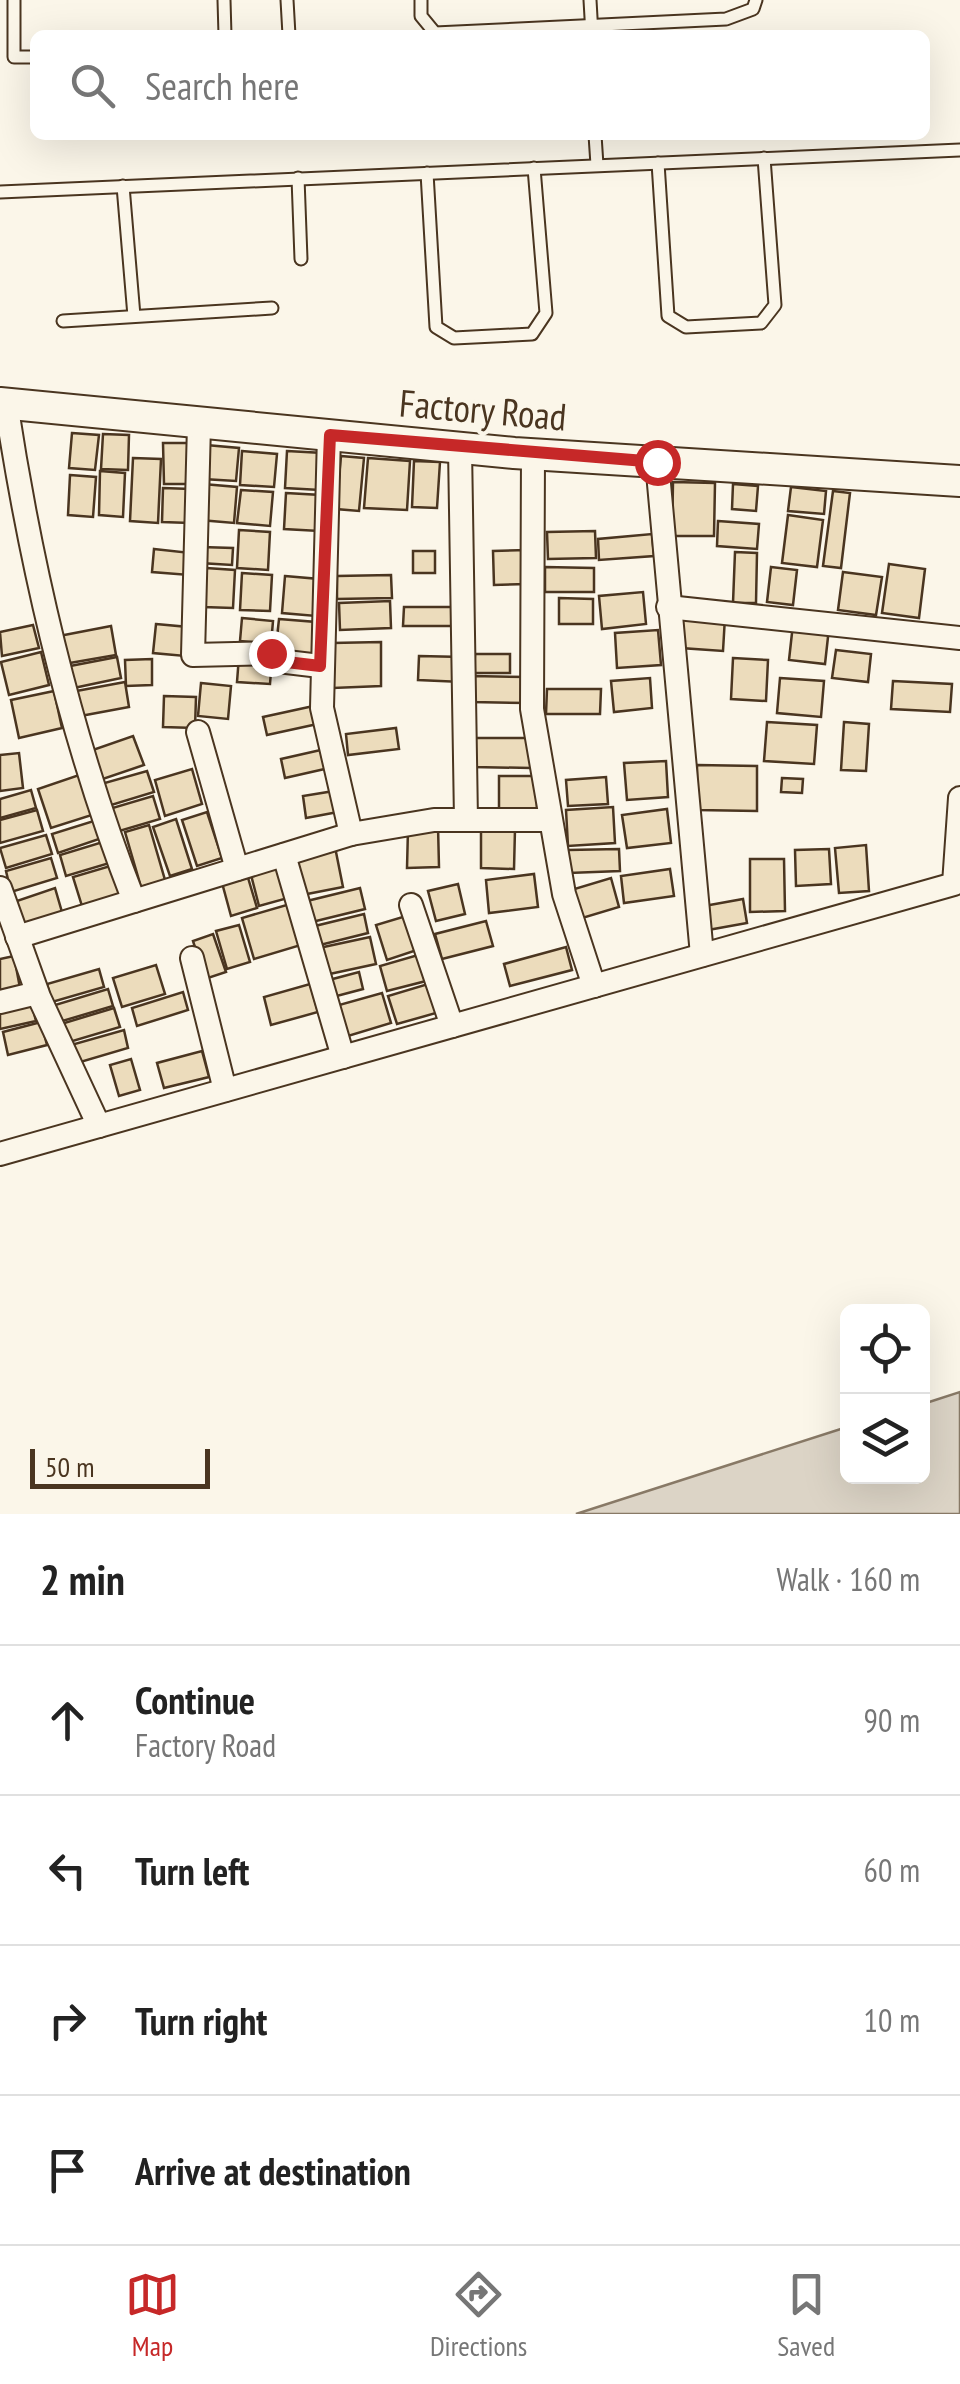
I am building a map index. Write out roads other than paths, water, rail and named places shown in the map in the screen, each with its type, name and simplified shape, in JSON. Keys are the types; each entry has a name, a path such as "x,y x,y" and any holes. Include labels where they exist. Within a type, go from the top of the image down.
{"street":[{"name":"Factory Road","path":"3,403 198,425 533,454 960,481"},
{"path":"3,403 73,728 134,901"},
{"path":"198,425 193,655 271,653 278,661 320,666"},
{"path":"330,435 320,666 322,708 351,834"},
{"path":"460,448 466,820"},
{"path":"533,454 532,708 564,894 594,986"},
{"path":"657,462 702,955"},
{"path":"668,607 960,638"},
{"path":"198,732 237,869"},
{"path":"0,1154 957,886 960,798"},
{"path":"17,937 351,834 466,820 550,820"},
{"path":"284,855 343,1057"},
{"path":"0,888 37,993 99,1126"},
{"path":"411,905 452,1026"},
{"path":"192,958 226,1090"},
{"path":"0,1002 37,993"}],"lane":[{"path":"14,0 14,57 30,56"},
{"path":"224,0 224,30"},
{"path":"287,0 289,30"},
{"path":"421,0 421,16 433,30"},
{"path":"590,0 591,30 726,19 753,10 756,0"},
{"path":"596,140 597,165"},
{"path":"0,192 960,152"},
{"path":"658,163 668,316 686,327 761,322 775,306 764,158"},
{"path":"427,173 436,327 454,338 532,334 546,313 534,168"},
{"path":"298,178 301,259"},
{"path":"123,186 134,316"},
{"path":"63,321 272,308"}]}
